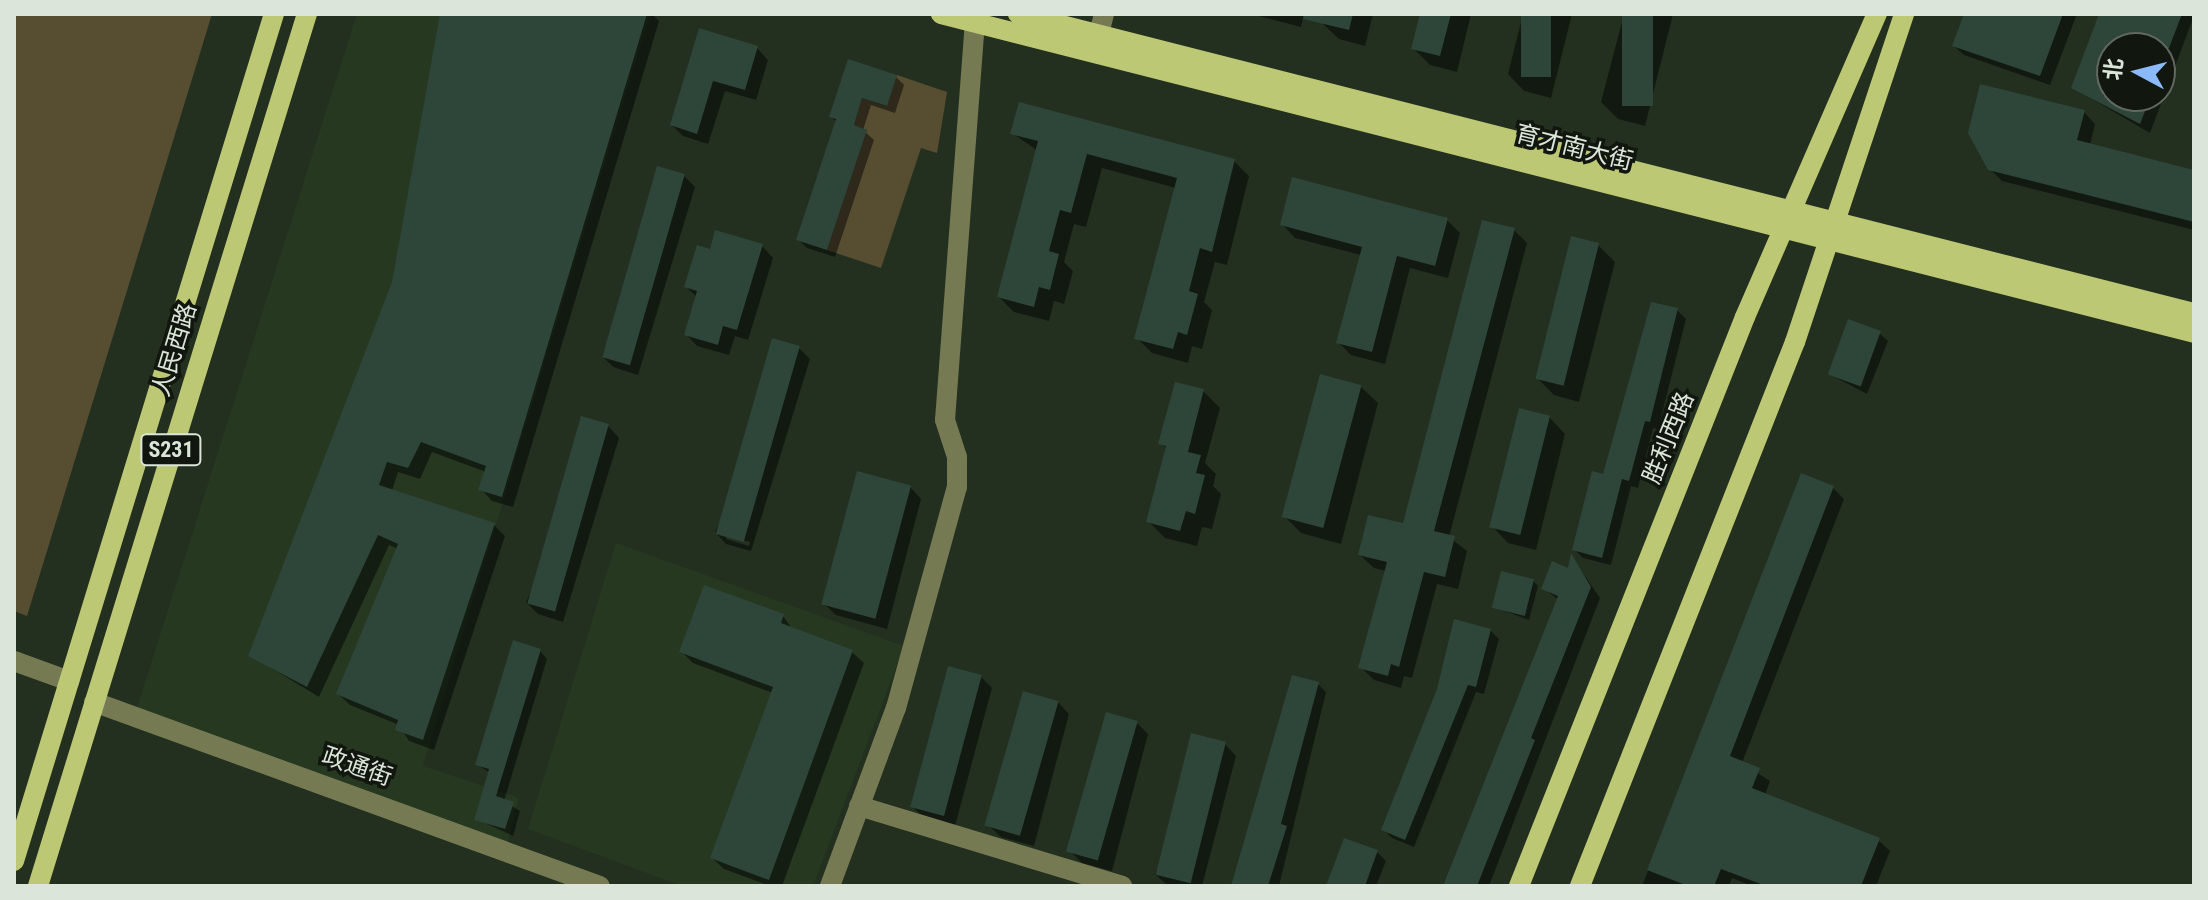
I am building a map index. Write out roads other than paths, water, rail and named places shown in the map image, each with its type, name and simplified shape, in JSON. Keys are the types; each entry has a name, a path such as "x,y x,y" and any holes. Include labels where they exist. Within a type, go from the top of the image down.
{"main road":[{"name":"人民西路","path":"14,861 274,14"},
{"name":"人民西路","path":"38,886 307,14"},
{"name":"育才南大街","path":"941,14 1788,220 2194,313"},
{"name":"育才南大街","path":"1018,14 1788,220"},
{"name":"胜利西路","path":"1519,886 1788,220 1877,14"},
{"path":"1580,886 1795,342 1904,14"},
{"name":"育才南大街","path":"1830,230 2194,333"}],"street":[{"path":"1099,34 1104,14"},
{"path":"830,886 933,588 957,487 957,457 945,420 975,23"},
{"path":"14,661 69,681"},
{"name":"政通街","path":"94,702 600,886"},
{"path":"859,806 1122,886"}]}
